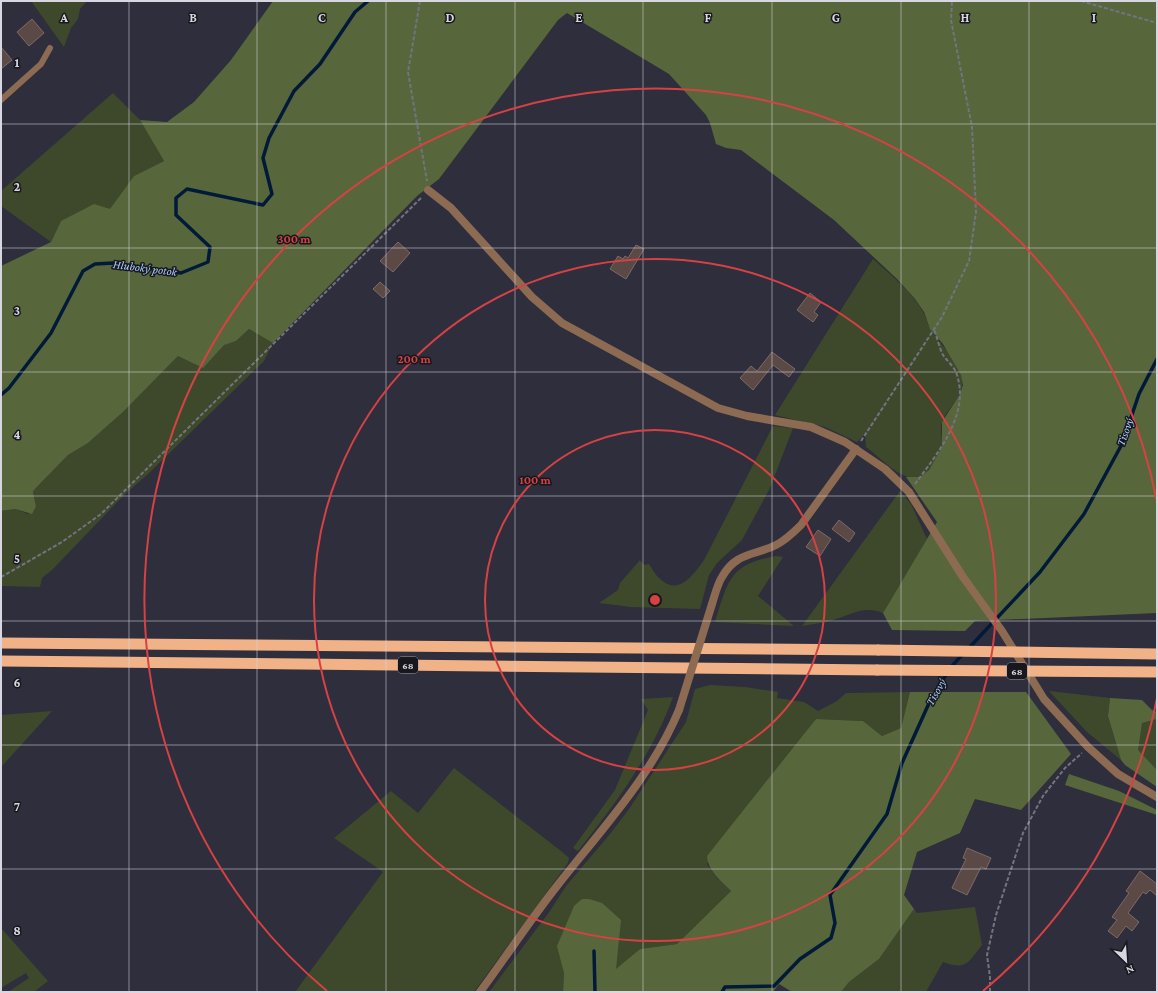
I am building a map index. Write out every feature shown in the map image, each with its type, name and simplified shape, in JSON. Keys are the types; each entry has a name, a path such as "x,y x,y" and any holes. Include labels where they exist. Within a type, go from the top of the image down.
{"highway":[{"name":"68","path":"1,643 878,650 1157,654"},
{"name":"68","path":"1,661 1157,672"}],"street":[{"path":"428,190 451,208 532,297 562,323 718,408 747,416 811,427 856,449 885,470 909,492 963,577 1002,631 1044,699 1088,747 1118,774 1157,797"},
{"path":"480,992 555,888 619,811 670,732 679,710 721,578 730,565 742,556 776,545 790,536 801,525 856,449"}],"lane":[{"path":"1,100 41,64 50,48"}],"path":[{"path":"1,577 62,542 101,514 428,190 408,72 420,1"},
{"path":"856,449 942,317 969,261 976,212 972,127 951,20 952,1"},
{"path":"1081,1 1157,23"},
{"path":"909,492 936,456 956,420 961,396 957,374 942,354 934,329"},
{"path":"990,992 990,977 987,955 996,915 1023,833 1043,796 1065,768 1088,747"}],"green space":[{"path":"31,1 87,1 80,9 78,19 71,28 64,47"},
{"path":"273,1 1157,1 1157,613 975,621 965,631 892,630 883,613 937,522 906,477 920,477 929,470 942,447 942,422 960,394 963,385 961,375 943,344 930,329 924,312 915,299 897,279 834,220 741,150 726,148 716,144 706,115 669,74 567,13 558,20 439,179 417,196 273,343 249,329 236,341 224,345 203,368 178,356 123,412 88,443 68,455 34,490 33,492 36,506 32,514 15,509 1,511 1,266 51,242 61,221 94,204 110,209 134,176 164,161 140,120 167,122 194,102 231,60"},
{"path":"113,93 140,120 164,161 134,176 110,210 61,221 51,242 1,206 1,191"},
{"path":"873,259 913,297 923,312 934,334 960,369 962,376 963,383 959,395 942,422 942,446 940,451 925,474 917,478 908,477 899,473 866,447 865,434 857,442 825,427 775,415"},
{"path":"249,329 273,343 264,361 147,475 125,494 52,570 42,578 40,587 1,586 1,511 15,509 28,514 36,506 33,492 34,490 68,455 88,443 123,412 178,356 203,367 224,344 236,341"},
{"path":"773,426 793,428 770,488 742,540 717,563 709,575 700,609 631,607 599,603 618,590 620,583 640,560 644,565 649,564 655,574 665,583 678,585 690,578 704,560"},
{"path":"900,491 911,504 927,539 883,613 863,610 829,621 802,626"},
{"path":"776,556 783,557 758,596 794,626 715,622 728,585 739,570 760,559"},
{"path":"710,685 745,687 778,692 777,698 804,702 818,711 837,701 846,693 910,692 901,728 882,736 863,721 816,719 707,864 717,878 731,891 677,944 640,949 616,970 562,962 564,973 563,992 489,992 550,911 566,886 629,809 686,722 695,689"},
{"path":"1049,691 1110,698 1108,716 1121,760 1087,732"},
{"path":"910,692 1026,692 1071,754 1021,810 975,799 960,833 917,852 904,895 914,909 879,959 849,982 841,992 792,992 779,984 773,992 563,992 564,973 557,946 574,906 582,899 589,899 602,903 621,920 616,969 640,949 677,944 731,891 712,871 707,856 816,719 863,721 882,736 901,728"},
{"path":"673,697 655,739 632,778 578,851 573,848 615,790 648,710 641,699"},
{"path":"1110,698 1142,700 1152,710 1157,712 1157,719 1142,723 1138,750 1157,770 1157,787 1125,765 1121,760 1108,716"},
{"path":"52,711 1,767 1,715"},
{"path":"1157,719 1157,770 1137,750 1142,723"},
{"path":"454,768 561,851 569,858 568,863 474,992 295,992 383,872 334,838 391,791 418,813"},
{"path":"1069,774 1119,791 1157,810 1157,815 1065,785"},
{"path":"975,907 982,945 970,960 962,965 957,966 943,962 926,992 841,992 849,982 879,959 914,909 917,913"},
{"path":"1,928 48,981 34,992 8,992 29,978 26,973 1,988"}],"building":[{"path":"32,19 44,33 29,46 17,32"},
{"path":"1,47 12,60 1,69"},
{"path":"398,242 410,253 393,272 380,261"},
{"path":"636,245 644,249 626,279 610,269 618,256 623,259 625,256 628,258"},
{"path":"380,282 390,291 383,298 373,289"},
{"path":"810,293 821,302 814,312 818,315 813,322 797,310"},
{"path":"772,352 795,369 789,377 773,365 753,390 740,378 751,366 757,371"},
{"path":"839,520 855,533 849,542 832,529"},
{"path":"818,530 831,539 820,556 806,547"},
{"path":"967,848 991,858 986,869 981,867 967,895 952,888 966,859 963,858"},
{"path":"1140,871 1157,884 1157,896 1150,890 1146,894 1143,892 1128,913 1139,922 1132,931 1126,926 1117,938 1108,931 1117,920 1112,917 1129,893 1126,891"}],"waterway":[{"name":"Hluboký potok","path":"1,395 9,388 51,333 83,271 95,264 113,263 181,273 208,262 210,247 176,215 176,198 187,189 263,205 272,194 263,158 269,138 294,91 320,64 355,12 368,1"},
{"name":"Tisový","path":"968,649 1040,572 1084,514 1122,444 1139,394 1157,359"},
{"name":"Tisový","path":"722,992 725,987 774,986 800,959 831,938 835,923 830,895 887,814 902,763 930,701 950,668 963,654"},
{"path":"594,951 595,992"}]}
